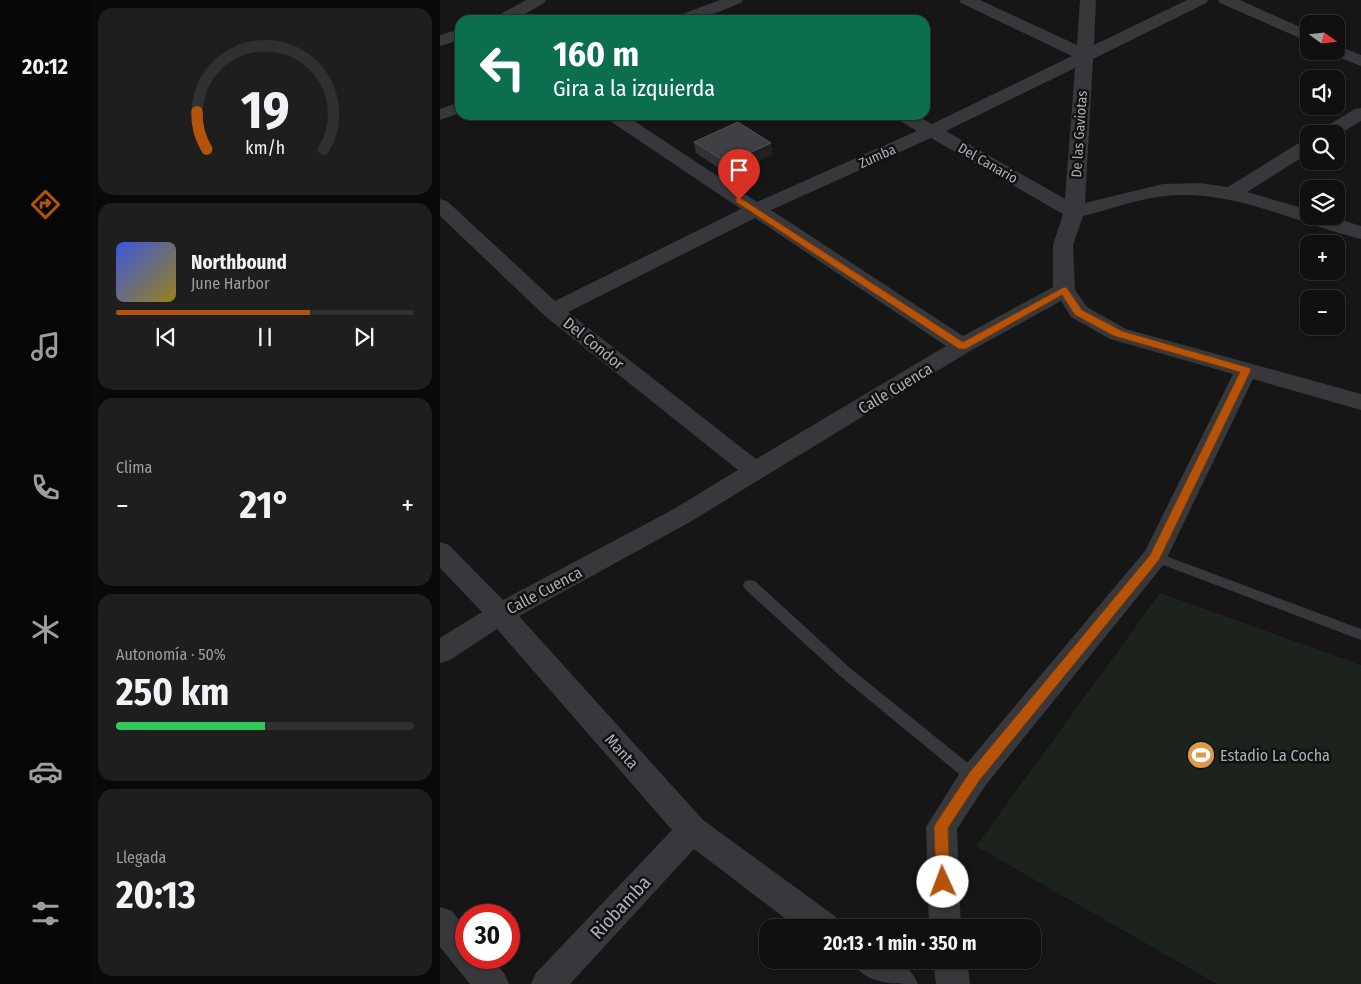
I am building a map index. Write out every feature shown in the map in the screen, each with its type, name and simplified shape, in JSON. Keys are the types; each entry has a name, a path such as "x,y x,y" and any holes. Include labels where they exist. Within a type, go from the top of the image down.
{"street":[{"path":"512,15 538,0"},
{"path":"696,15 735,0"},
{"path":"967,0 1085,55"},
{"name":"De las Gaviotas","path":"1074,212 1088,0"},
{"name":"Zumba","path":"553,311 755,210 932,131 1200,0"},
{"path":"1226,0 1300,34"},
{"path":"709,10 718,15"},
{"path":"440,27 455,33"},
{"path":"440,41 455,36"},
{"path":"1345,54 1361,61"},
{"path":"440,115 455,109"},
{"path":"1342,125 1361,113"},
{"path":"620,120 962,346"},
{"name":"Del Canario","path":"912,120 1074,212"},
{"path":"1231,193 1300,151"},
{"path":"1361,233 1231,193 1199,189 1163,190 1074,212 1063,245 1064,290 1079,312 1118,334 1361,402"},
{"name":"Del Condor","path":"440,205 553,311 756,472"},
{"name":"Calle Cuenca","path":"440,652 500,614 681,516 962,346 1064,290"},
{"path":"945,919 941,827 974,777 1155,557 1246,370"},
{"name":"Manta","path":"440,552 500,614 692,830 812,919"},
{"name":"Riobamba","path":"548,984 692,830"},
{"path":"441,925 455,941"},
{"path":"479,969 492,984"},
{"path":"880,969 900,984"},
{"path":"951,969 953,984"}],"lane":[{"path":"1155,557 1361,635"},
{"path":"750,585 845,672 974,777"}],"shaded area":[{"name":"Estadio La Cocha","path":"1160,593 1361,665 1361,984 1217,984 976,846"}],"building":[{"path":"738,122 771,143 728,163 694,142"}],"place":[{"name":"Estadio La Cocha","path":"1201,755"}],"route":[{"path":"739,200 962,346 1064,290 1079,312 1118,334 1246,370 1155,557 974,777 941,827 943,882"}]}
